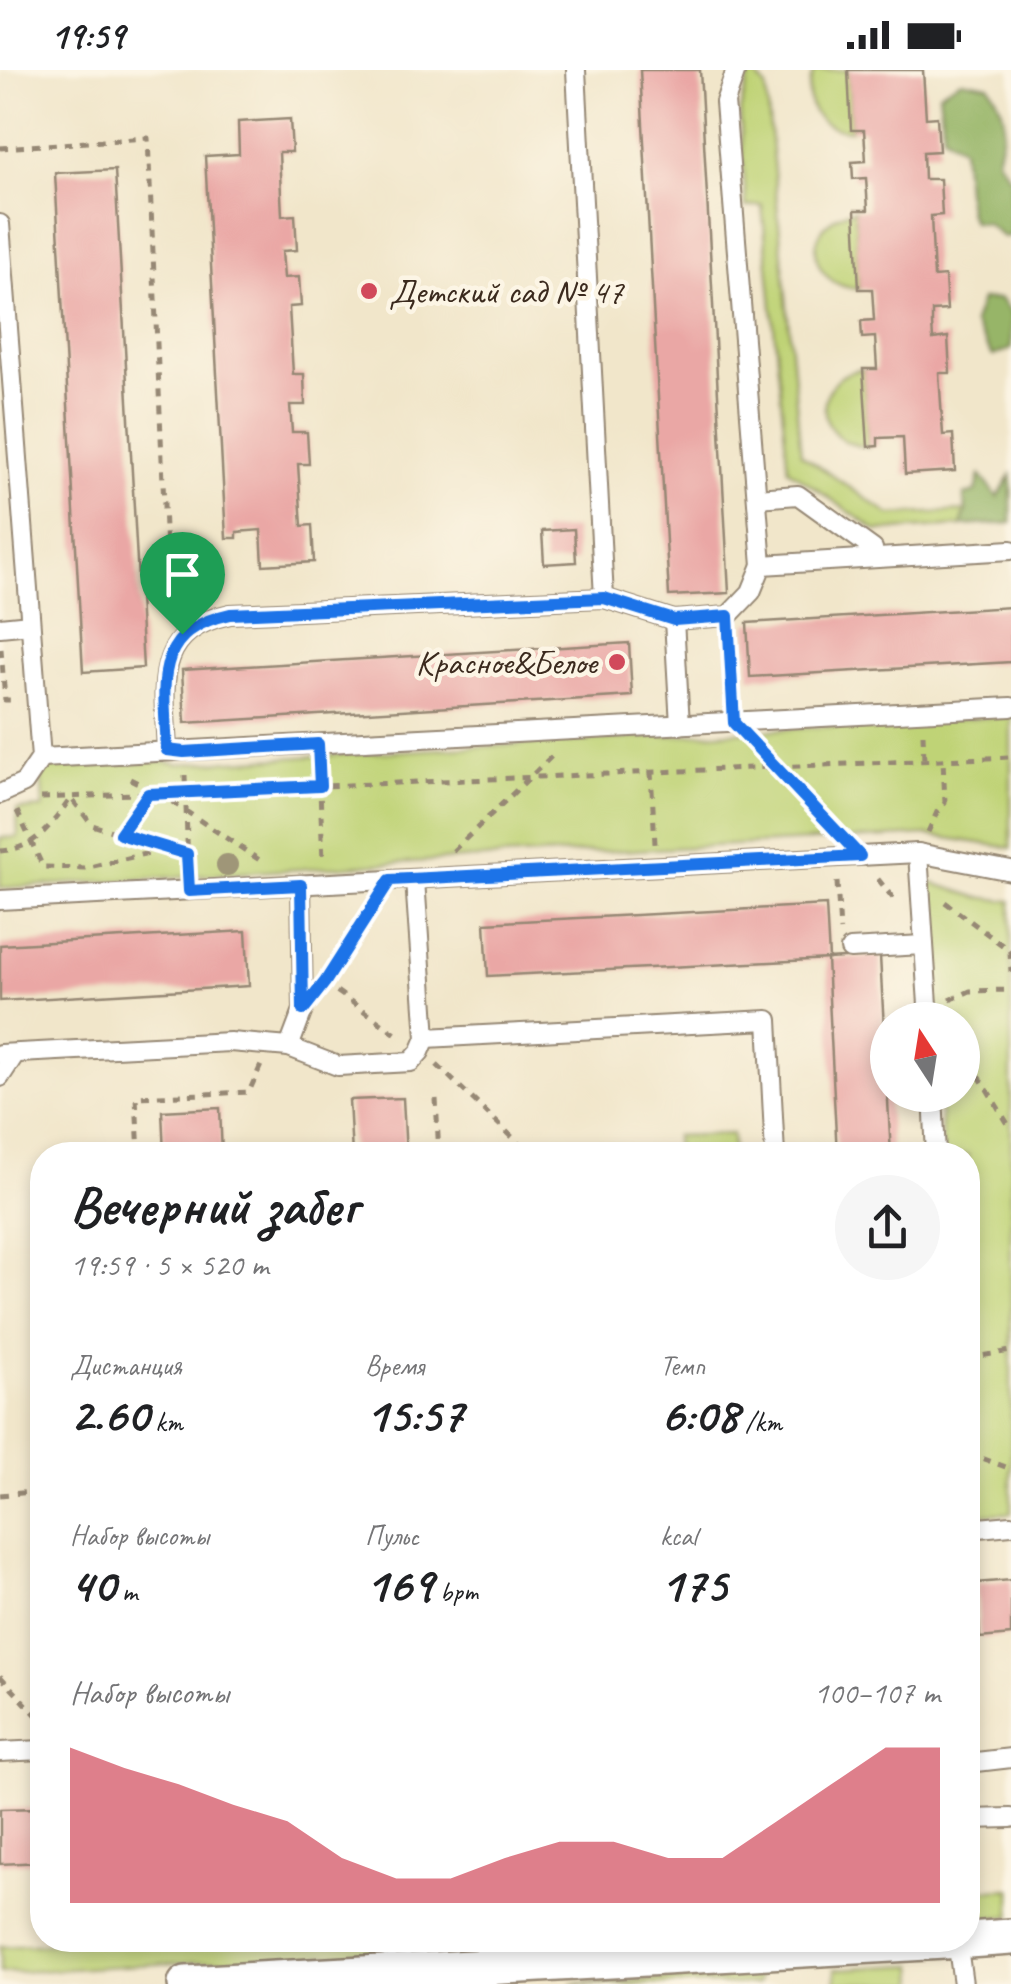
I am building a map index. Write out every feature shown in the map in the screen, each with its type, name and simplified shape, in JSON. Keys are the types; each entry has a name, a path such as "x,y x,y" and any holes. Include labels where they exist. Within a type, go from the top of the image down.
{"street":[{"path":"980,1939 1011,1937"},
{"path":"186,1984 539,1974 633,1952"}],"lane":[{"path":"576,70 604,598"},
{"path":"167,750 164,688 168,657 182,634 206,620 230,614 604,598 674,620 728,616 751,592 762,565 725,102 736,70"},
{"path":"0,224 40,758"},
{"path":"757,498 798,495 874,549 871,558"},
{"path":"0,523 22,521"},
{"path":"762,565 1011,550"},
{"path":"674,620 680,726"},
{"path":"0,627 30,624"},
{"path":"10,789 40,758 1011,706"},
{"path":"918,853 931,1002"},
{"path":"0,900 918,853 1011,871"},
{"path":"0,1077 8,1054 230,1042 289,1048 338,1066 411,1062 423,1045 415,880"},
{"path":"289,1048 303,1010 301,885"},
{"path":"845,945 923,940"},
{"path":"423,1045 768,1020 774,1142"},
{"path":"934,1112 935,1142"},
{"path":"980,1528 1011,1525"},
{"path":"0,1752 30,1751"},
{"path":"980,1762 1011,1758"},
{"path":"980,1819 1011,1818"},
{"path":"962,1952 963,1984"}],"path":[{"path":"0,148 148,138 168,597 182,634"},
{"path":"728,616 734,723 860,856 923,940"},
{"path":"0,642 5,700 13,699 14,713"},
{"path":"415,880 444,860 532,777 574,731"},
{"path":"318,744 324,884"},
{"path":"10,789 43,800 1011,757"},
{"path":"918,853 945,803 943,760"},
{"path":"651,772 657,867"},
{"path":"129,778 301,885"},
{"path":"10,789 44,867 114,864 149,853"},
{"path":"185,792 189,891"},
{"path":"120,834 148,794"},
{"path":"70,798 92,825 187,854"},
{"path":"0,851 32,843 70,798"},
{"path":"836,858 845,945"},
{"path":"303,1010 390,880"},
{"path":"969,921 1011,951 1011,972"},
{"path":"302,964 423,1045 517,1142"},
{"path":"952,1002 970,991 1011,990"},
{"path":"138,1142 136,1098 249,1092 261,1065 289,1048"},
{"path":"980,1078 1011,1129"},
{"path":"436,1099 438,1142"},
{"path":"980,1354 1011,1351"},
{"path":"980,1457 1011,1469"},
{"path":"0,1495 30,1492"},
{"path":"0,1676 30,1708"}],"green space":[{"path":"751,70 766,87 801,454 890,515 966,511 961,526 877,531 788,469 762,205 746,207 740,111"},
{"path":"815,70 848,70 851,130 828,125 814,112 809,92"},
{"path":"961,80 989,85 1003,113 997,159 1011,179 1011,236 1003,237 986,223 973,222 968,212 962,148 944,135 939,93"},
{"path":"855,210 859,289 828,277 816,252 825,226 837,216"},
{"path":"1000,299 1011,314 1011,349 993,356 973,323 981,300"},
{"path":"863,369 868,447 836,435 825,409 826,396 833,384 845,374"},
{"path":"980,475 998,497 1011,475 1011,523 961,526 966,511 964,495 976,492"},
{"path":"1011,716 1011,848 927,835 0,888 0,838 18,837 17,810 43,808 41,768 163,761 179,764"},
{"path":"926,881 977,897 1011,901 1011,1513 980,1514 980,1142 942,1142 940,1112 980,1112 980,1002 933,1002"},
{"path":"732,1134 732,1142 675,1142 675,1136"},
{"path":"1011,1889 1011,1916 980,1918 980,1890"},
{"path":"30,1945 30,1952 368,1952 0,1973 0,1947"},
{"path":"915,1965 916,1984 836,1984 835,1969"},
{"path":"758,1972 758,1984 571,1984"}],"building":[{"path":"640,70 700,70 729,593 669,596"},
{"path":"848,70 923,70 926,118 937,117 939,151 923,152 924,179 940,179 942,215 931,216 934,277 945,276 947,310 932,311 932,324 933,339 948,337 950,373 939,373 943,435 953,434 955,471 905,474 903,437 878,438 878,446 868,447 863,369 877,369 875,337 862,338 861,321 874,320 872,289 859,289 855,210 868,210 866,178 853,179 852,162 866,161 864,130 851,130"},
{"path":"290,119 292,152 279,152 282,216 295,215 297,250 282,251 284,278 299,277 301,306 289,307 293,374 304,374 305,405 290,405 292,432 307,432 309,464 298,464 302,526 312,525 314,562 263,565 261,530 237,532 237,538 226,538 205,156 239,154 238,122"},
{"path":"115,170 143,668 83,672 55,173"},
{"path":"574,529 576,562 544,564 542,531"},
{"path":"1011,607 1011,662 750,677 747,623"},
{"path":"629,643 632,696 185,723 182,670"},
{"path":"826,905 829,959 488,976 485,923"},
{"path":"246,931 249,986 0,1001 0,945"},
{"path":"880,956 883,1002 870,1002 870,1112 889,1112 890,1142 836,1142 827,959"},
{"path":"403,1098 405,1142 351,1142 349,1100"},
{"path":"220,1108 221,1142 163,1142 162,1111"},
{"path":"1011,1580 1011,1635 980,1638 980,1583"},
{"path":"30,1808 30,1863 0,1864 0,1809"}],"place":[{"name":"Детский сад № 47","path":"369,291"},
{"name":"Красное&Белое","path":"617,662"}],"route":[{"path":"604,598 674,620 728,616 734,723 860,856 390,880 303,1010 301,885 189,891 187,854 120,834 148,794 320,786 318,744 167,750 164,688 168,657 182,634 206,620 230,614 604,598"}]}
